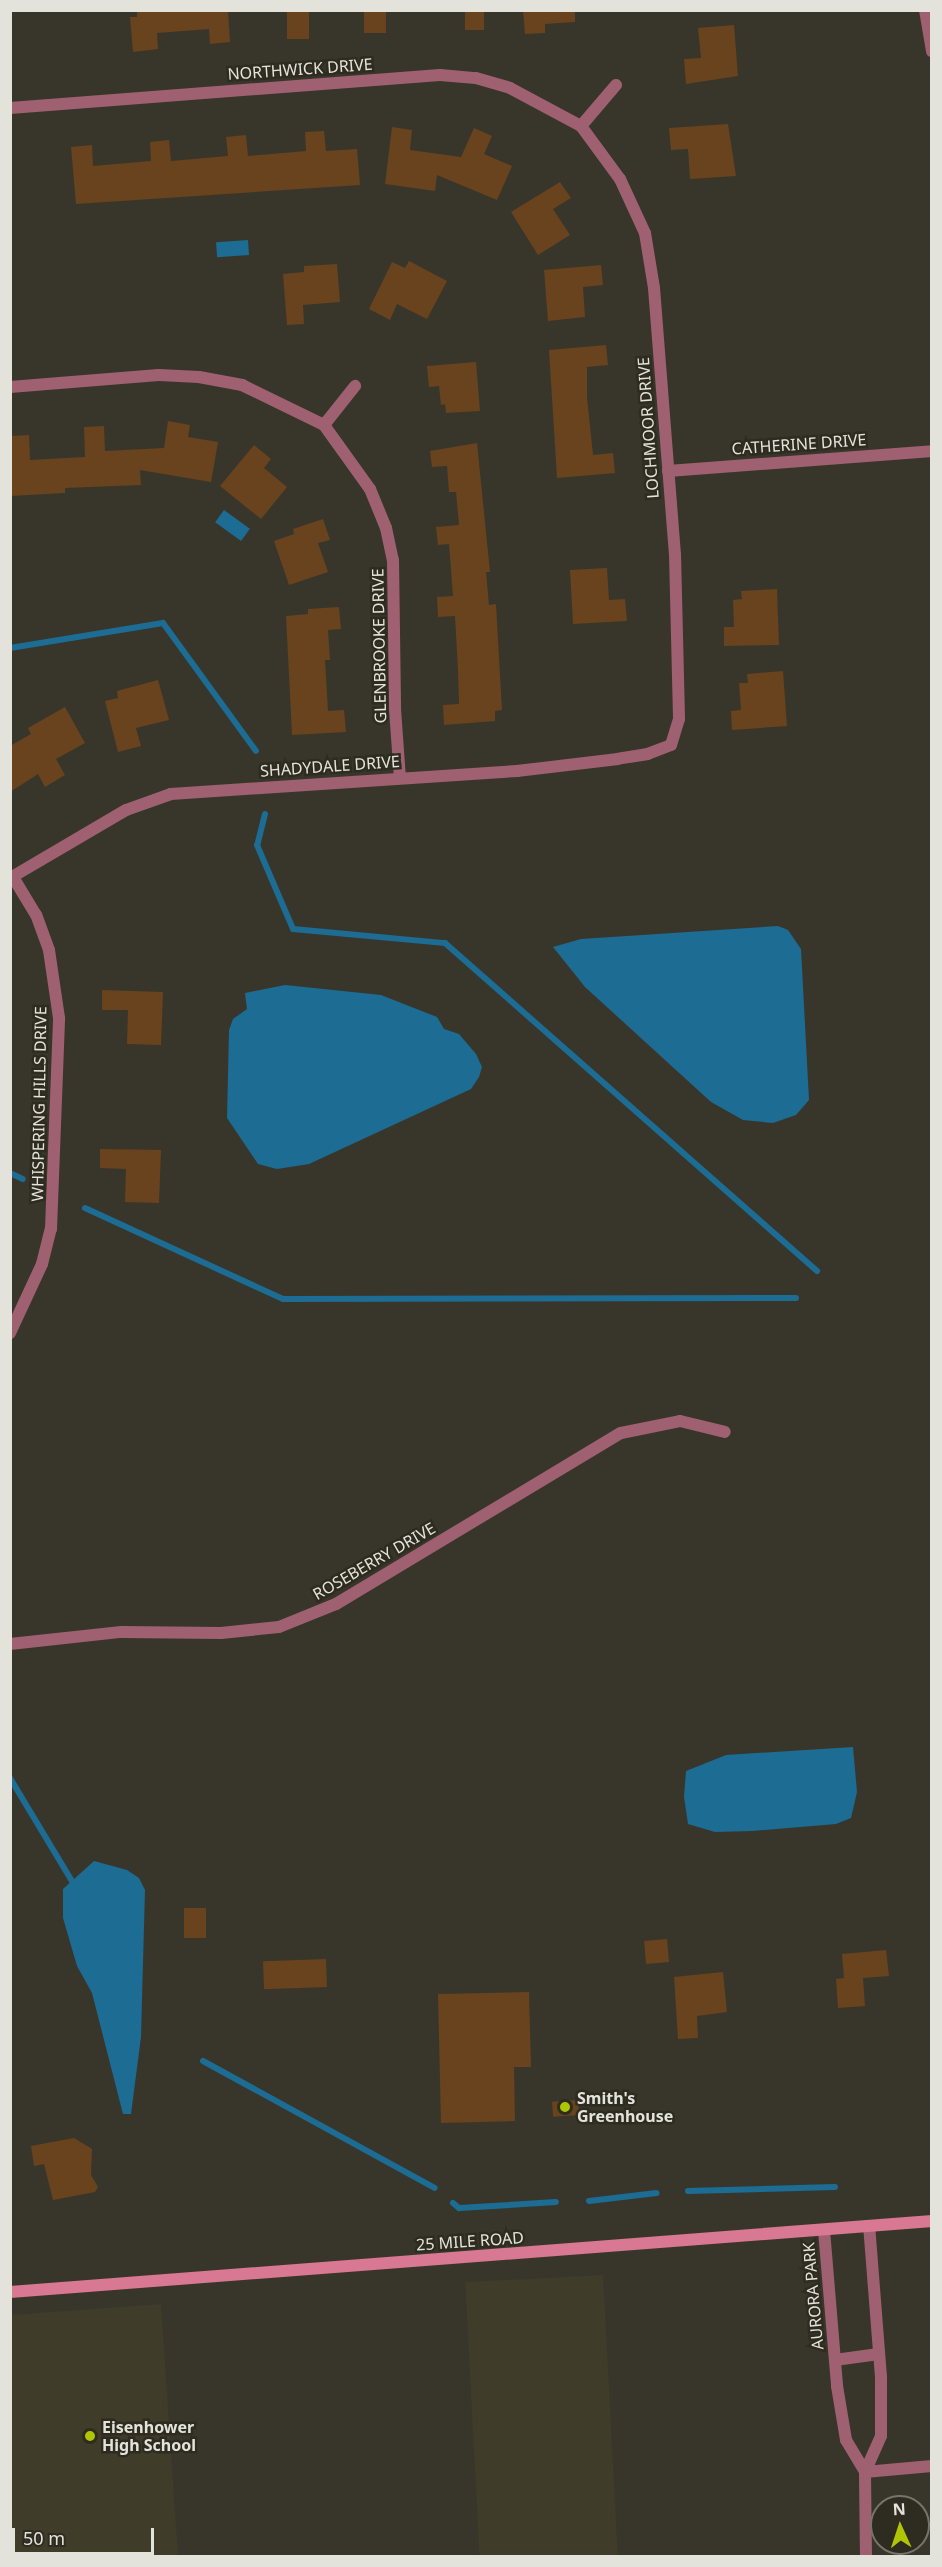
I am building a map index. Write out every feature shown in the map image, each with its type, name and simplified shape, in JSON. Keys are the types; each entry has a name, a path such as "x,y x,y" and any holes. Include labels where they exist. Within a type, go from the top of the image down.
{"street":[{"path":"926,10 932,51"},
{"name":"NORTHWICK DRIVE","path":"10,108 440,75 476,78 510,88 581,126"},
{"path":"581,126 616,85"},
{"name":"LOCHMOOR DRIVE","path":"581,126 620,179 645,233 654,288 675,554 679,719 671,745"},
{"name":"GLENBROOKE DRIVE","path":"10,387 159,375 199,377 242,385 324,425 370,489 389,538 396,602 395,710 400,778"},
{"path":"324,425 355,386"},
{"name":"CATHERINE DRIVE","path":"668,471 932,452"},
{"name":"SHADYDALE DRIVE","path":"12,878 126,810 171,794 517,771 648,754 671,745"},
{"name":"WHISPERING HILLS DRIVE","path":"10,1333 42,1264 51,1229 59,1018 49,950 36,915 12,878"},
{"name":"ROSEBERRY DRIVE","path":"10,1644 121,1632 221,1633 279,1627 336,1604 621,1433 680,1421 725,1432"},
{"name":"25 MILE ROAD","path":"10,2292 932,2221"},
{"path":"866,2556 866,2472 881,2436 879,2354 869,2226"},
{"name":"AURORA PARK","path":"824,2230 835,2360 846,2440 866,2472"},
{"name":"AURORA PARK","path":"835,2360 879,2354"},
{"path":"866,2472 932,2466"}],"shaded area":[{"path":"603,2275 618,2556 480,2556 465,2282"},
{"name":"Eisenhower High School","path":"161,2304 178,2556 11,2556 11,2315"}],"water":[{"path":"248,240 249,255 217,257 216,242"},
{"path":"224,510 250,529 241,541 215,522"},
{"path":"778,926 788,930 801,949 809,1100 796,1115 773,1123 743,1120 711,1102 585,987 553,947 581,939"},
{"path":"285,985 381,995 437,1017 444,1029 459,1034 476,1054 482,1067 479,1077 471,1089 309,1164 277,1169 258,1164 227,1118 229,1030 233,1019 247,1009 245,993"},
{"path":"853,1747 857,1792 851,1818 836,1824 752,1831 715,1832 688,1824 684,1797 686,1771 726,1755"},
{"path":"94,1861 127,1870 139,1878 145,1890 141,2037 131,2114 123,2114 92,1993 77,1966 63,1918 63,1889"}],"building":[{"path":"137,10 228,10 230,42 210,44 209,29 157,33 158,49 133,52 130,17 137,17"},
{"path":"287,10 309,10 309,39 287,39"},
{"path":"364,10 386,10 386,33 364,33"},
{"path":"465,10 484,10 484,30 465,30"},
{"path":"523,10 575,10 575,22 545,24 545,33 525,34"},
{"path":"734,25 738,76 686,84 684,59 701,58 698,28"},
{"path":"728,124 736,176 690,179 688,149 671,150 669,128"},
{"path":"392,127 412,130 410,150 461,157 474,128 492,136 484,154 512,166 497,200 437,175 435,191 385,184"},
{"path":"324,131 326,151 357,149 360,185 76,204 71,147 92,145 93,166 151,161 150,142 169,140 171,161 228,156 226,137 246,135 248,156 306,151 305,132"},
{"path":"560,182 571,198 553,209 570,235 538,255 511,212"},
{"path":"409,261 447,281 427,319 397,304 390,320 369,309 392,262 405,268"},
{"path":"337,264 340,302 303,305 304,324 287,325 283,274 304,272 304,266"},
{"path":"601,265 603,285 583,287 585,317 548,321 544,270"},
{"path":"606,345 608,365 587,367 587,397 593,455 613,453 615,473 557,478 549,350"},
{"path":"476,362 480,411 446,413 445,404 441,405 439,386 429,387 427,366"},
{"path":"168,421 190,425 188,437 218,442 211,482 140,470 141,485 65,488 65,493 11,496 10,436 29,435 30,460 85,457 84,427 104,426 105,451 164,448"},
{"path":"477,443 490,572 486,572 489,605 496,604 502,710 495,711 495,721 444,725 443,705 459,704 458,670 455,616 438,617 437,597 453,596 449,544 438,545 436,527 459,525 456,492 449,492 447,466 432,467 430,451"},
{"path":"254,445 271,459 264,468 287,487 261,519 220,486"},
{"path":"323,519 330,540 318,543 328,572 289,585 274,541 294,534 293,529"},
{"path":"607,568 609,600 625,599 627,621 573,624 570,570"},
{"path":"777,589 779,645 724,646 724,627 734,627 733,600 742,599 741,591"},
{"path":"339,607 341,629 328,630 330,660 325,660 328,711 344,710 346,732 292,735 286,616 308,614 308,609"},
{"path":"783,671 787,726 732,730 731,711 741,710 739,683 748,683 747,674"},
{"path":"158,680 169,720 136,728 141,746 118,752 105,701 118,698 117,691"},
{"path":"65,707 85,743 56,759 65,775 45,787 38,774 10,792 10,746 31,734 28,728"},
{"path":"102,990 163,992 161,1045 127,1044 128,1010 102,1010"},
{"path":"100,1149 161,1150 159,1203 125,1202 126,1169 100,1168"},
{"path":"184,1908 206,1908 206,1938 184,1938"},
{"path":"667,1939 669,1962 646,1964 644,1941"},
{"path":"886,1950 889,1976 863,1978 865,2006 838,2008 836,1979 844,1978 842,1954"},
{"path":"326,1959 327,1987 264,1989 263,1961"},
{"path":"723,1972 727,2012 697,2016 698,2038 678,2039 674,1977"},
{"path":"529,1992 531,2067 514,2067 515,2121 441,2123 438,1994"},
{"path":"578,2100 579,2115 553,2117 552,2102"},
{"path":"74,2138 92,2149 91,2175 98,2187 95,2192 53,2200 44,2164 34,2166 31,2146"}],"waterway":[{"path":"10,648 163,623 256,751"},
{"path":"265,814 257,845 293,929 445,943 817,1271"},
{"path":"10,1173 23,1179"},
{"path":"85,1208 283,1299 796,1298"},
{"path":"10,1778 75,1886"},
{"path":"203,2061 435,2188"},
{"path":"688,2191 835,2187"},
{"path":"589,2201 657,2193"},
{"path":"453,2203 459,2208 556,2202"}],"place":[{"name":"Smith's Greenhouse","path":"565,2107"},
{"name":"Eisenhower High School","path":"90,2436"}]}
